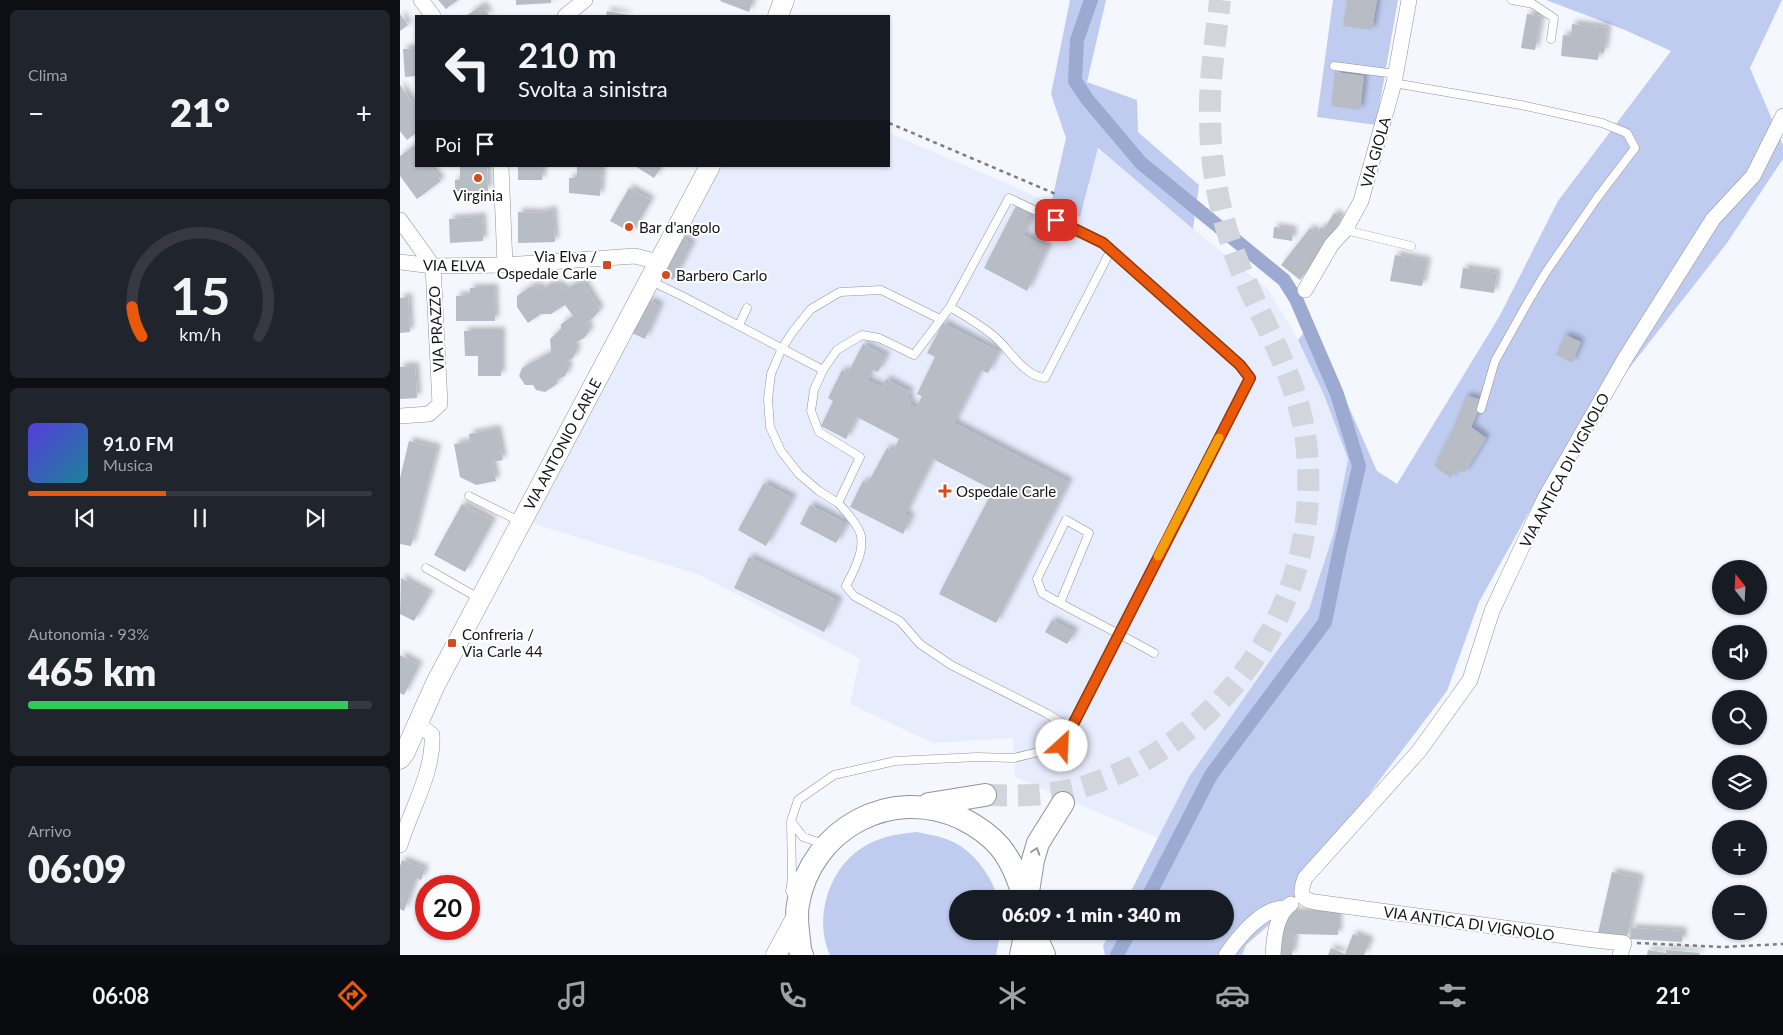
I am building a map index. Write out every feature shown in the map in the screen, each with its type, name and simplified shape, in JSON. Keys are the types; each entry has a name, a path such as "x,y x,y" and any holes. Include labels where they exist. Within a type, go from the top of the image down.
{"highway":[{"path":"1035,940 1042,955"}],"main road":[{"path":"802,955 797,910 803,883 826,844 852,823 882,810 984,796"},
{"path":"1028,890 1038,843 1063,804"},
{"path":"914,806 947,812 976,825 1000,847 1017,874 1023,890"},
{"path":"1022,955 1024,940"}],"street":[{"path":"421,0 432,15"},
{"path":"566,15 585,0"},
{"path":"778,15 784,0"},
{"name":"VIA GIOLA","path":"1305,290 1332,244 1344,230 1361,201 1395,78 1409,0"},
{"name":"VIA ANTICA DI VIGNOLO","path":"1622,949 1594,940 1315,902 1303,897 1301,889 1305,878 1419,751 1470,680 1492,611 1545,498 1626,358 1714,219 1753,176 1783,116"},
{"path":"501,167 505,265"},
{"name":"VIA ANTONIO CARLE","path":"400,759 405,752 436,683 709,167"},
{"name":"VIA PRAZZO","path":"400,220 433,266 440,404 430,414 400,416"},
{"name":"VIA ELVA","path":"400,262 433,266 505,265 635,256 658,262"},
{"path":"400,845 407,822 428,771 432,748 432,734 418,724"},
{"path":"1226,955 1241,934 1267,914 1277,908 1284,908 1303,897"},
{"path":"1272,955 1275,935 1284,908"},
{"path":"776,955 797,910"}],"lane":[{"path":"1512,0 1533,4 1554,18 1551,39"},
{"path":"1334,66 1602,123 1627,133 1635,148 1597,198 1546,272 1528,302 1495,361 1481,408"},
{"path":"797,910 790,891 792,878 791,822 798,800 834,775 895,761 977,757 1014,758 1062,746 1250,378 1240,365 1103,243 1009,198 950,306 914,355 879,338 862,335 837,350 823,370 814,390 811,411 819,432 860,457 838,503"},
{"path":"1344,230 1411,246"},
{"path":"950,306 995,337 1018,362 1040,377 1045,378 1110,250"},
{"path":"648,280 739,325 823,370"},
{"path":"940,319 881,290 840,292 811,309 782,348 771,374 768,399 770,427 781,452 799,474 819,491 838,503 847,512 861,536 858,560 846,586 854,596 900,621 920,644 951,665 1046,713 1070,728"},
{"path":"739,325 747,308"},
{"path":"470,496 521,522"},
{"path":"1060,603 1089,533 1066,520 1037,579 1042,593 1060,603 1119,633 1154,653"},
{"path":"426,568 480,599"},
{"path":"791,822 803,837 826,844"}],"path":[{"path":"890,123 1058,195"},
{"path":"1622,949 1783,944"}],"shaded area":[{"path":"1070,0 1106,0 1087,82 1137,100 1138,132 1199,185 1193,229 1098,148 1080,217 1051,204 1066,138 1051,94"},
{"path":"1333,0 1398,0 1376,125 1317,117"},
{"path":"1546,0 1782,0 1750,68 1783,145 1783,159 1727,243 1559,458 1479,602 1447,691 1366,798 1286,910 1246,945 1242,955 1105,955 1103,946 1106,940 1234,940 1234,890 1132,890 1189,777 1274,655 1309,609 1334,532 1348,459 1324,395 1298,340 1312,323 1377,471 1397,484 1499,317 1558,201 1671,51 1625,30"},
{"name":"Ospedale Carle","path":"890,133 1080,217 1097,148 1268,289 1298,340 1324,395 1348,459 1334,532 1309,609 1274,655 1189,777 1158,838 1015,777 1013,738 933,743 850,704 860,659 700,575 531,523 681,237 721,167 890,167"},
{"path":"917,832 953,842 971,854 985,870 995,890 949,890 949,940 999,940 996,955 830,955 825,941 823,926 824,910 828,894 842,866 852,855 865,846 877,840"}],"building":[{"path":"438,0 458,0 446,9"},
{"path":"516,0 551,0 551,3 516,5"},
{"path":"721,0 753,0 749,12"},
{"path":"1347,0 1377,0 1372,30 1343,26"},
{"path":"482,5 489,15 467,15"},
{"path":"607,11 628,15 606,15"},
{"path":"400,14 408,25 400,31"},
{"path":"1527,14 1541,16 1535,50 1521,48"},
{"path":"1572,24 1607,28 1604,53 1599,52 1598,60 1561,56 1563,35 1571,36"},
{"path":"415,48 415,76 405,77 403,49"},
{"path":"1335,72 1364,76 1360,110 1331,106"},
{"path":"400,85 415,107 415,134 407,140 400,131"},
{"path":"415,145 415,167 431,167 441,181 417,199 400,176 400,156"},
{"path":"460,167 487,167 488,191 479,190 478,196 461,195 460,191 455,191 455,180 460,179"},
{"path":"518,167 542,167 542,180 518,180"},
{"path":"577,167 602,167 600,196 569,193 569,178 577,178"},
{"path":"637,167 661,167 654,178"},
{"path":"629,188 651,200 632,233 610,221"},
{"path":"1016,206 1033,214 1023,235 1048,247 1027,291 984,268"},
{"path":"553,210 555,242 518,243 518,212 539,213"},
{"path":"1334,213 1342,218 1333,236 1300,280 1281,265 1310,228 1317,233 1321,227 1324,229"},
{"path":"482,217 483,241 450,243 449,219"},
{"path":"1274,227 1293,230 1292,241 1273,238"},
{"path":"681,237 692,244 673,280 662,273"},
{"path":"1395,255 1427,261 1422,286 1390,281"},
{"path":"1463,268 1497,273 1494,293 1460,288"},
{"path":"583,282 600,310 586,323 590,330 584,338 573,344 577,350 573,358 565,362 569,368 565,376 558,379 557,384 545,392 536,390 533,385 525,385 519,376 522,368 551,352 550,339 561,329 561,324 573,316 565,305 551,314 541,314 528,323 517,307 517,296 530,287 538,286 541,290 549,285 560,285 565,290"},
{"path":"470,288 494,288 495,321 456,321 456,296 470,295"},
{"path":"408,297 410,332 400,333 400,298"},
{"path":"649,300 660,306 645,339 632,333"},
{"path":"943,323 999,352 988,373 981,370 954,423 1069,482 996,623 939,594 993,490 933,459 905,514 911,517 903,534 850,507 863,481 868,483 887,448 893,451 899,439 857,417 846,439 821,426 833,401 828,398 842,370 848,373 863,344 886,356 878,372 873,370 867,380 882,387 886,379 910,392 907,398 911,400 909,404 916,408 922,396 917,394 935,357 927,353"},
{"path":"464,331 501,331 501,376 478,376 478,356 465,356"},
{"path":"1565,335 1581,342 1572,363 1556,355"},
{"path":"415,366 417,398 400,399 400,367"},
{"path":"1466,396 1479,399 1477,413 1471,427 1486,438 1465,472 1456,470 1451,478 1434,466 1453,429"},
{"path":"497,429 503,460 492,462 496,481 476,485 460,477 454,444 470,442 469,434"},
{"path":"409,441 437,448 411,546 400,544 400,478"},
{"path":"764,483 793,498 766,546 738,530"},
{"path":"462,504 493,521 465,572 434,555"},
{"path":"810,505 847,524 836,543 800,524"},
{"path":"749,557 839,601 824,632 734,588"},
{"path":"401,578 430,594 414,621 400,614"},
{"path":"1052,620 1075,632 1067,644 1045,632"},
{"path":"400,655 419,665 404,695 400,693"},
{"path":"402,860 425,869 423,875 415,875 415,881 404,911 400,909 400,866"},
{"path":"1612,872 1640,878 1626,940 1598,933"},
{"path":"1286,912 1338,912 1338,935 1295,934 1292,955 1277,955"},
{"path":"1631,928 1683,931 1682,942 1630,939"},
{"path":"1353,934 1370,941 1364,955 1328,955 1331,948 1345,954"},
{"path":"1648,950 1666,953 1666,950 1700,953 1699,955 1647,955"}],"waterway":[{"path":"1091,0 1077,40 1075,81 1087,99 1141,163 1284,280 1296,299 1337,394 1359,466 1325,622 1211,775 1152,890"},
{"path":"1117,955 1125,940"}],"tunnel":[{"path":"985,795 1030,795 1075,789 1129,768 1178,738 1211,710 1240,678 1264,644 1283,607 1296,568 1305,527 1308,485 1306,442 1302,420 1281,357 1244,277 1229,238 1212,158 1210,101 1220,0"}],"slow traffic":[{"path":"1158,556 1219,438"}],"place":[{"name":"Virginia","path":"478,178"},
{"name":"Bar d'angolo","path":"629,227"},
{"name":"Via Elva / Ospedale Carle","path":"607,265"},
{"name":"Barbero Carlo","path":"666,275"},
{"name":"Ospedale Carle","path":"945,491"},
{"name":"Confreria / Via Carle 44","path":"452,643"}],"route":[{"path":"1056,220 1103,243 1240,365 1250,378 1062,746"}]}
